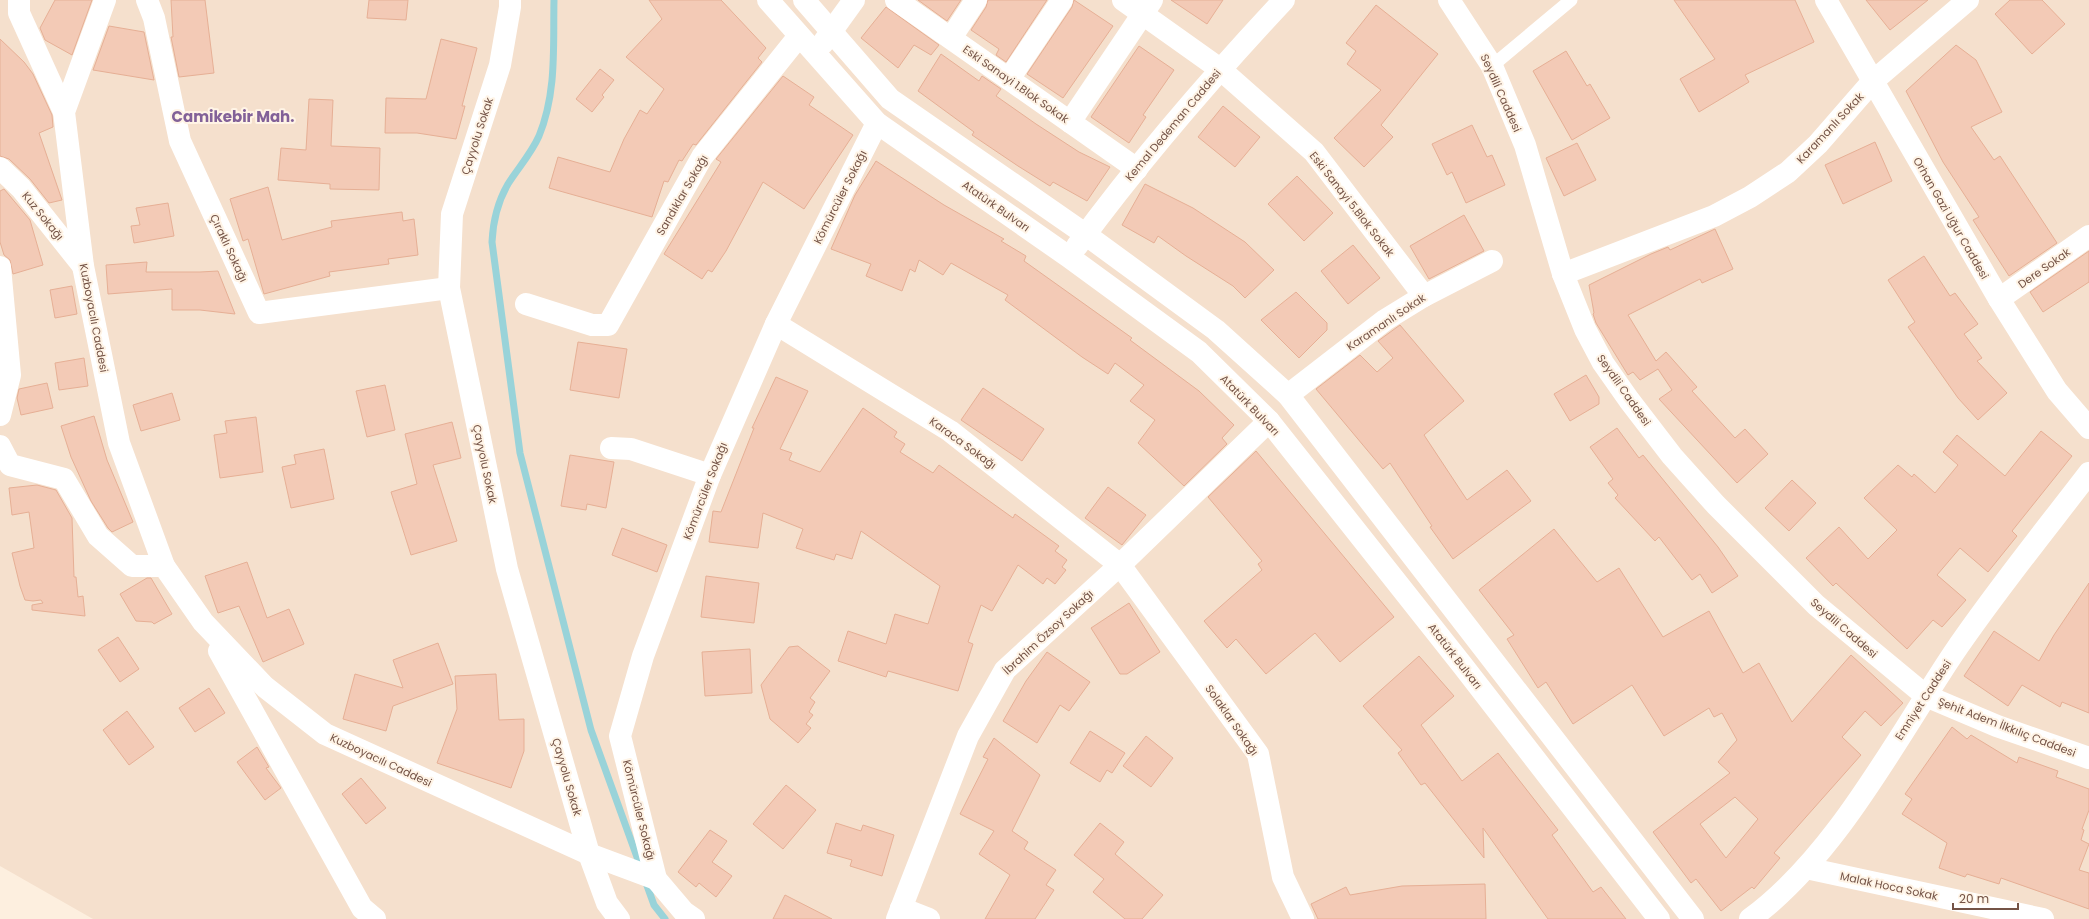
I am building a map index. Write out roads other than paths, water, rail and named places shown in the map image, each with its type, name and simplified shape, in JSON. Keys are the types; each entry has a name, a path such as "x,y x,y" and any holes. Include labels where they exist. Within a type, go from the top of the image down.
{"street":[{"path":"19,0 20,13 64,112"},
{"name":"Kuzboyacılı Caddesi","path":"105,0 64,112 83,266 120,443 164,566 203,622 362,908 375,919"},
{"name":"Çıraklı Sokağı","path":"147,0 154,18 180,141 259,313 449,288"},
{"name":"Çayyolu Sokak","path":"510,0 500,65 452,214 449,288 507,569 589,854 607,903 619,919"},
{"name":"Atatürk Bulvarı","path":"768,0 798,36 877,122 1069,257 1199,352 1269,421 1458,659 1659,919"},
{"path":"804,0 890,98 1086,234 1216,330 1288,394 1693,919"},
{"path":"815,54 854,0"},
{"name":"Eski Sanayi 1.Blok Sokak","path":"896,0 1137,169"},
{"path":"951,38 976,0"},
{"path":"1009,79 1062,0"},
{"name":"Eski Sanayi 5.Blok Sokak","path":"1123,0 1148,7 1314,152 1424,296"},
{"name":"Kemal Dedeman Caddesi","path":"1069,257 1137,169 1220,69 1284,0"},
{"name":"Seydili Caddesi","path":"1449,0 1492,66 1525,145 1563,274 1586,329 1603,363 1672,456 1716,506 1816,605 1926,696"},
{"name":"Orhan Gazi Uğur Caddesi","path":"1826,0 1999,300 2057,390 2089,428"},
{"name":"Karamanlı Sokak","path":"1563,274 1714,216 1750,197 1788,172 1818,144 1872,82 1968,0"},
{"path":"1070,122 1148,7"},
{"name":"Sandıklar Sokağı","path":"526,304 592,325 608,325 702,157 798,36"},
{"name":"Kömürcüler Sokağı","path":"656,879 620,736 643,656 710,475 776,324 877,122"},
{"name":"Kuz Sokağı","path":"0,168 20,188 83,266"},
{"name":"Dere Sokak","path":"1999,300 2089,236"},
{"name":"Karamanlı Sokak","path":"1288,394 1385,320 1424,296 1492,261"},
{"path":"0,267 10,375 0,415"},
{"name":"Karaca Sokağı","path":"776,324 950,431 1120,565"},
{"name":"İbrahim Özsoy Sokağı","path":"899,914 968,736 1005,670 1120,565 1269,421"},
{"path":"0,446 10,465 64,478 98,536 132,566 164,566"},
{"path":"611,448 631,449 710,475"},
{"name":"Emniyet Caddesi","path":"1750,919 1761,911 1806,868 1841,823 1993,597 2089,473"},
{"name":"Solaklar Sokağı","path":"1120,565 1258,754 1283,877 1303,919"},
{"name":"Kuzboyacılı Caddesi","path":"203,622 265,687 325,734 589,854 656,879"},
{"name":"Şehit Adem İlkkılıç Caddesi","path":"1926,696 1997,726 2089,758"},
{"name":"Malak Hoca Sokak","path":"1806,868 2043,919"},
{"path":"656,879 684,912 694,919"},
{"path":"899,914 929,919"}],"lane":[{"path":"1492,66 1571,0"}],"waterway":[{"path":"554,0 553,69 549,103 545,119 536,143 508,184 501,198 493,227 492,242 520,453 591,730 641,868"},
{"path":"645,880 654,905 665,919"}],"district":[{"name":"Camikebir Mah.","path":"233,116"}]}
